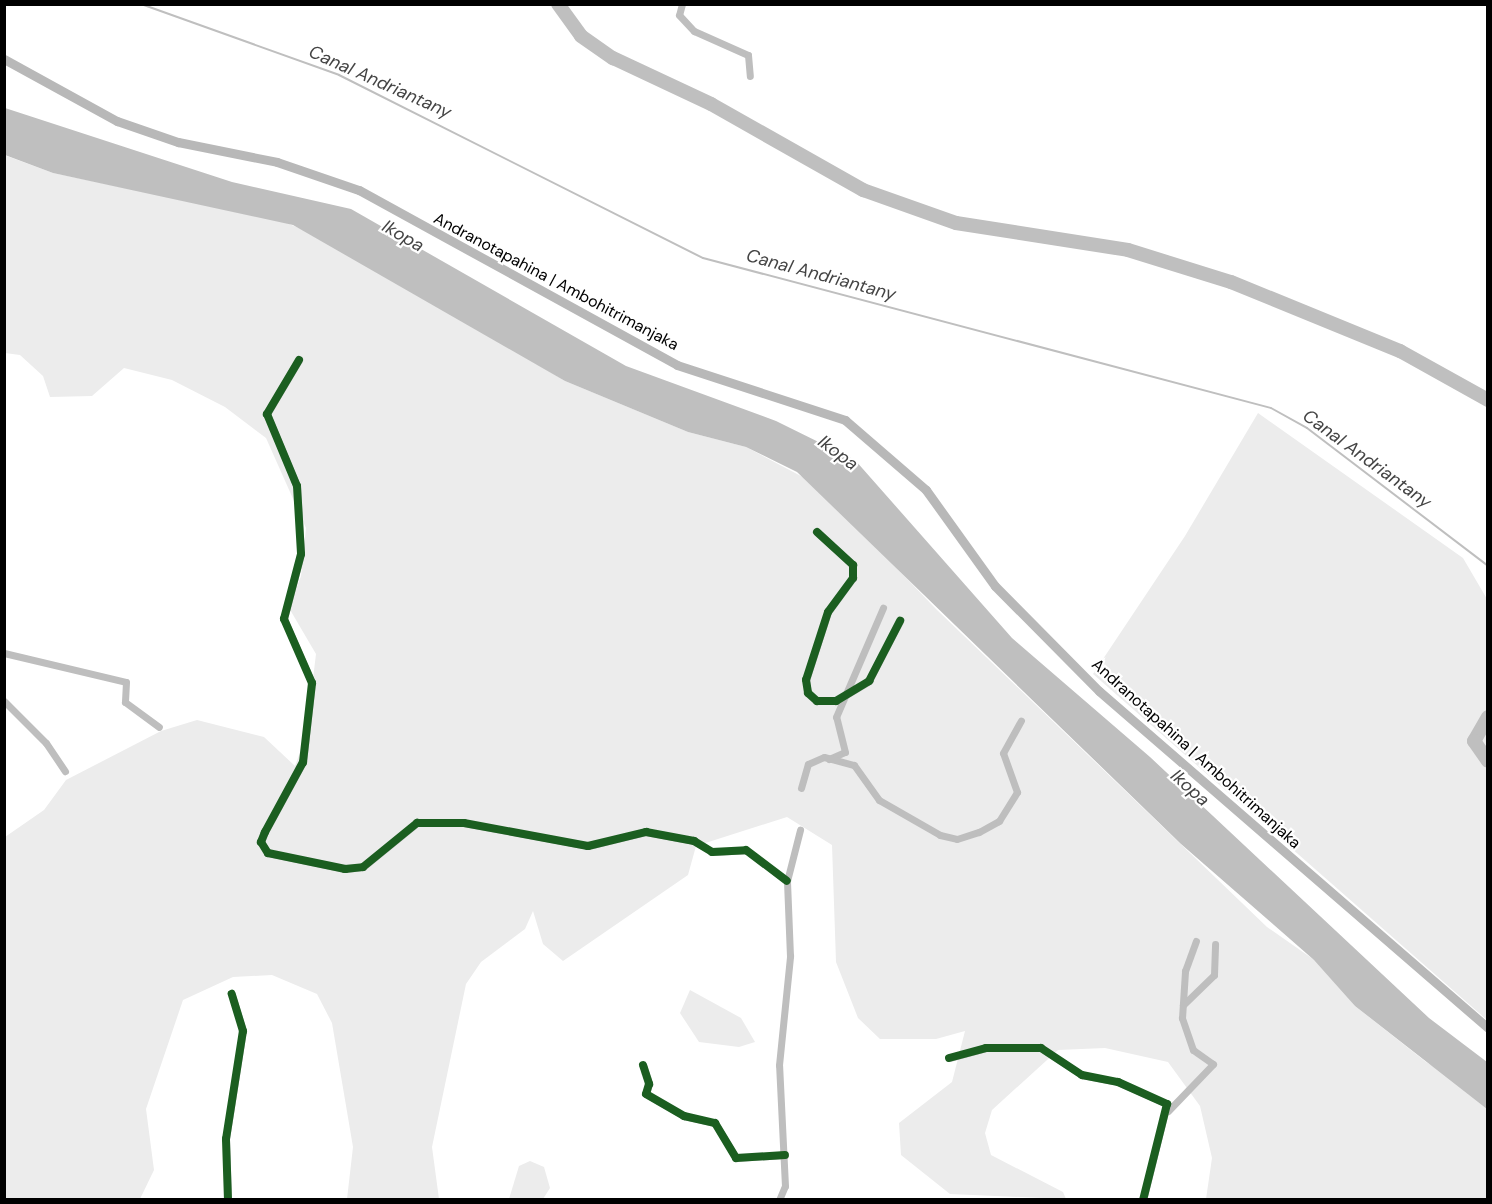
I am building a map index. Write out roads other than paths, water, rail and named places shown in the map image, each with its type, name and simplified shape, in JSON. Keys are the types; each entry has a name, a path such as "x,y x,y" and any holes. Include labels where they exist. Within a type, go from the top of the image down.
{"main road":[{"name":"Andranotapahina | Ambohitrimanjaka","path":"4,59 117,121 178,142 277,162 359,190 667,360 845,420 926,490 995,586 1099,691 1488,1028"}],"street":[{"path":"682,4 680,15 694,31 748,55 750,76"},
{"path":"299,360 267,414 297,486 301,554 284,619 312,683 303,762 261,842 268,853 345,869 363,867 417,823 464,823 588,846 646,832 694,841 712,852 746,850 787,880"},
{"path":"817,532 853,565 853,578 828,612 806,680 817,701 844,697 869,681 900,621"},
{"path":"801,788 808,764 845,752 836,717 883,608"},
{"path":"4,653 126,682 125,702 159,727"},
{"path":"4,701 46,743 65,771"},
{"path":"829,759 854,765 879,800 957,839 999,821 1017,792 1003,753 1022,721"},
{"path":"779,1200 785,1186 779,1065 790,956 787,880 800,831"},
{"path":"1168,1111 1213,1064 1193,1050 1183,1005 1185,971 1196,941"},
{"path":"1183,1005 1214,975 1215,944"},
{"path":"228,1200 226,1139 243,1031 231,994"},
{"path":"949,1058 986,1048 1041,1048 1082,1075 1149,1094 1167,1104 1168,1111 1143,1200"},
{"path":"643,1065 650,1084 646,1094 684,1116 715,1123 736,1158 785,1155"}],"water":[{"path":"5,108 232,182 351,209 626,366 776,421 855,460 1012,638 1150,757 1429,1018 1487,1062 1487,1109 1355,1006 1314,960 1181,844 797,472 746,447 688,432 565,381 293,225 53,173 5,155"}],"waterway":[{"name":"Canal Andriantany","path":"141,4 339,75 703,258 1271,408 1307,428 1488,566"},
{"path":"558,4 581,36 613,58 711,104 863,190 956,223 1128,250 1231,282 1400,351 1488,400"},
{"name":"Ikopa","path":"1488,717 1474,741 1488,761"}]}
